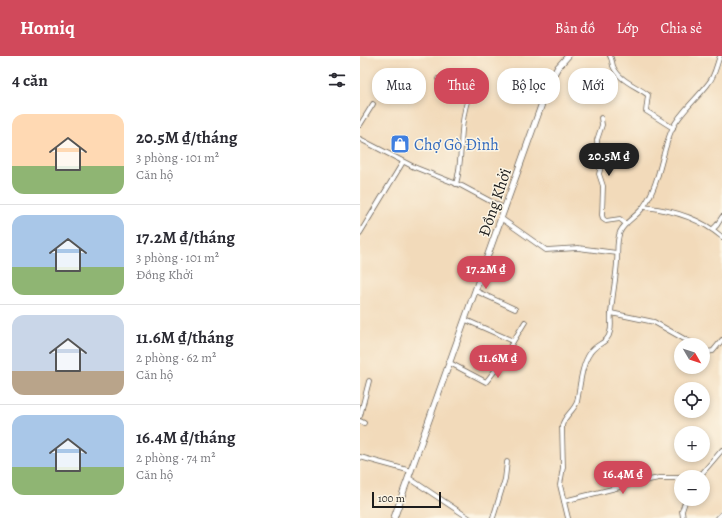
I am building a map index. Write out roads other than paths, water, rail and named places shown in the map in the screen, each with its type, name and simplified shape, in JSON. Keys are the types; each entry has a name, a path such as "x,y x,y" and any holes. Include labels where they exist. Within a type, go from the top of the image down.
{"main road":[{"name":"Đồng Khởi","path":"394,518 466,320 550,81 558,67 568,56"}],"street":[{"path":"610,56 613,65 620,75 633,86 648,95 646,111 673,128"},
{"path":"568,518 560,485 563,467 563,422 575,408 588,356 594,348 607,340 611,331 611,313 620,233 626,224 644,207 656,182 665,148 673,128 685,111 709,83 714,74 719,58"},
{"path":"719,58 722,64"},
{"path":"360,125 373,104"},
{"path":"456,184 459,167 462,126 466,104"},
{"path":"602,118 602,125 598,140 597,158 600,166 599,174 603,186 602,215 603,219 606,221 620,219 626,224"},
{"path":"360,139 403,162 438,178 456,184 505,209"},
{"path":"360,232 403,162"},
{"path":"644,207 665,210 686,216 713,229 722,237"},
{"path":"713,229 722,217"},
{"path":"502,219 546,250 582,249 617,252"},
{"path":"476,291 515,309"},
{"path":"611,313 654,322 683,338"},
{"path":"466,320 512,341"},
{"path":"450,363 486,382 497,368 512,341 525,322"},
{"path":"710,352 713,351 722,340"},
{"path":"360,416 369,381"},
{"path":"705,470 722,450"},
{"path":"360,457 411,471"},
{"path":"493,518 505,479 507,462"},
{"path":"408,478 469,518"},
{"path":"564,501 644,480 674,478"},
{"path":"683,518 682,511 684,506"},
{"path":"718,518 722,514"}],"place":[{"name":"Chợ Gò Đình","path":"400,144"}]}
